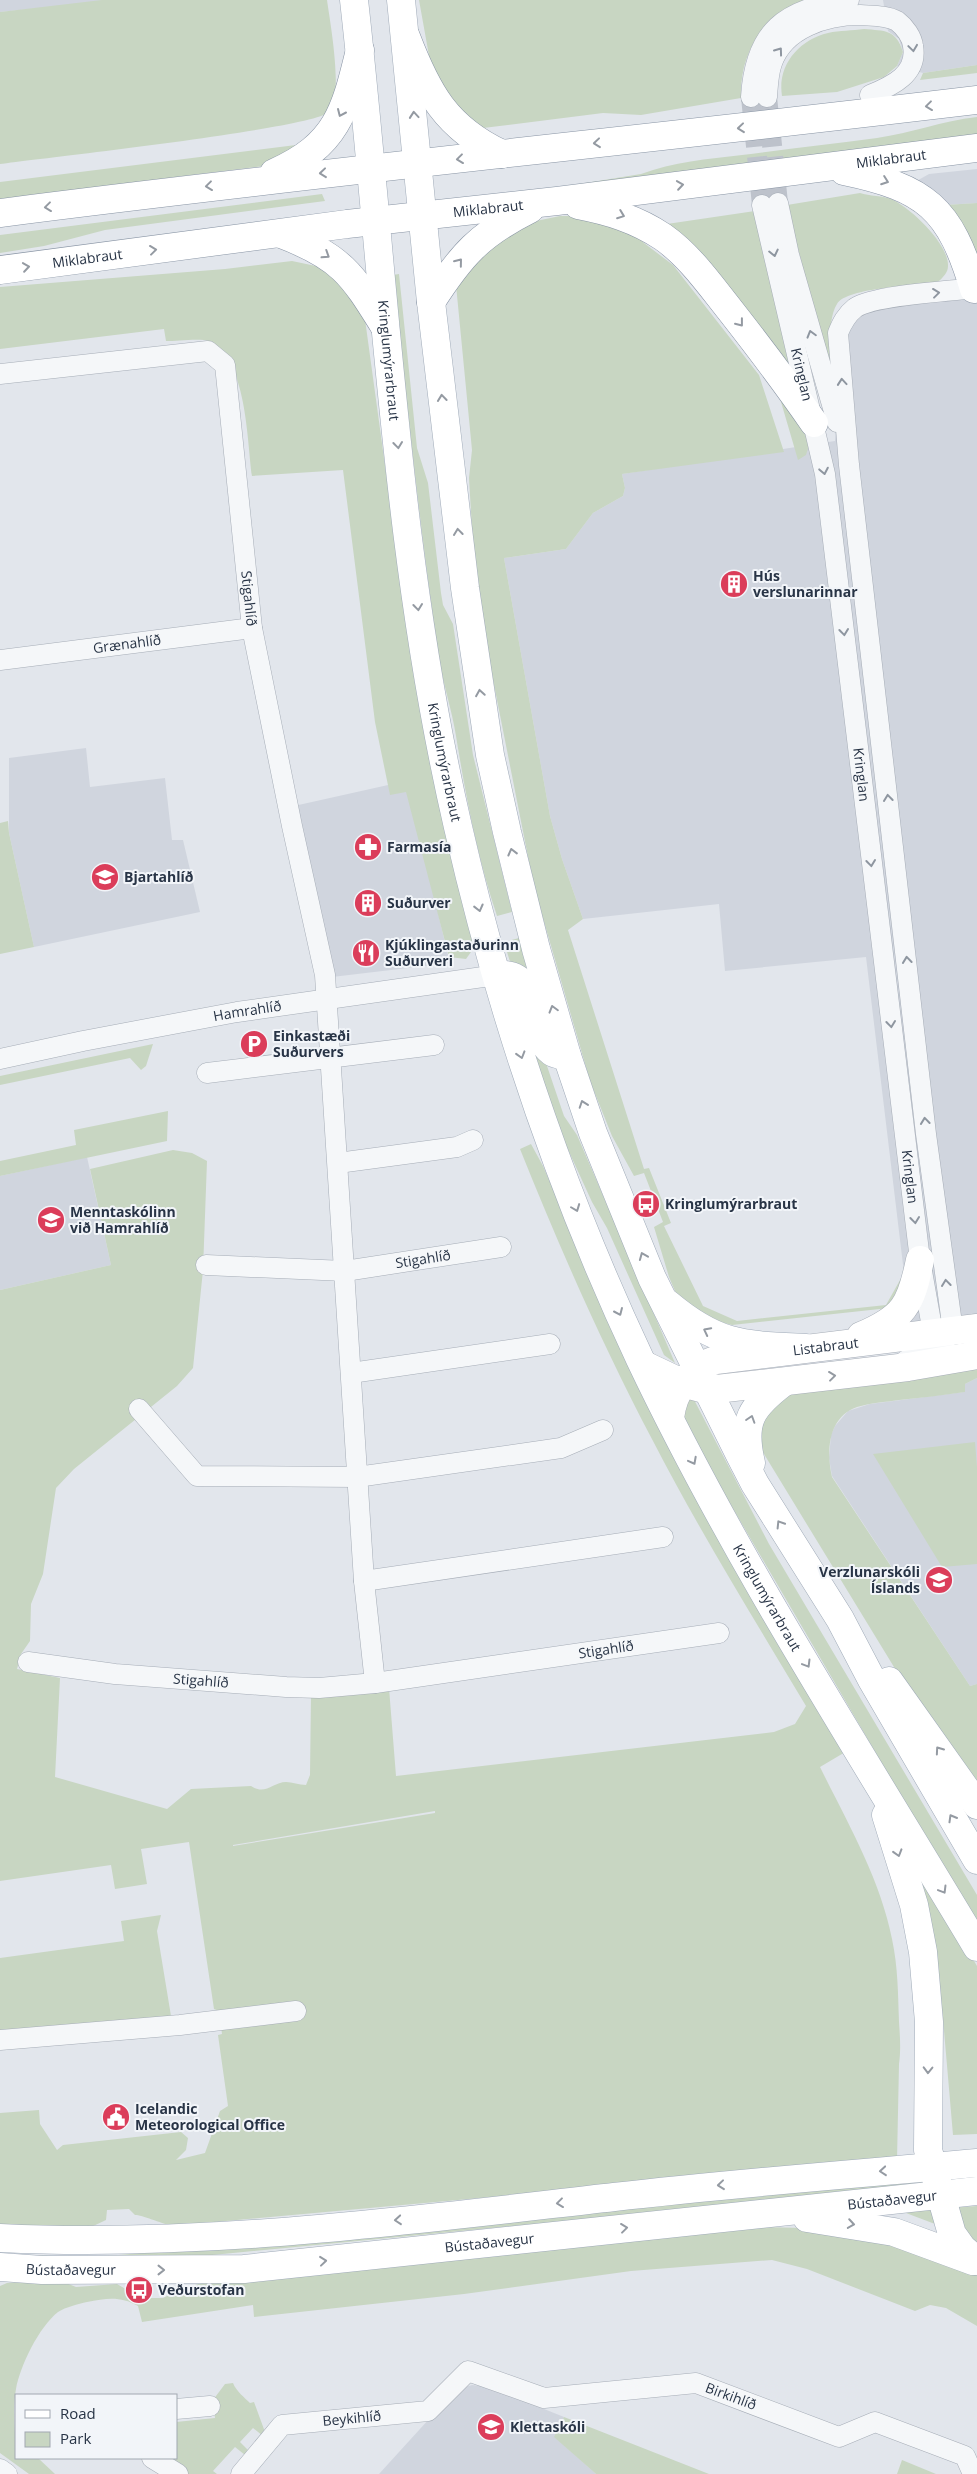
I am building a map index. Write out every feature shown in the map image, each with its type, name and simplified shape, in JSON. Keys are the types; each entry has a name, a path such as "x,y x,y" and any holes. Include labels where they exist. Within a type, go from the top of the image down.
{"main road":[{"name":"Kringlumýrarbraut","path":"354,0 372,169 385,328 422,635 458,827 497,975 526,1072 592,1251 670,1418 767,1598 977,1947"},
{"path":"401,0 431,302 465,588 490,755 536,949 567,1056 593,1133 696,1380 755,1484 840,1619 872,1680 977,1860"},
{"path":"406,37 428,88 442,110 471,138 502,154"},
{"path":"257,180 310,154 329,134 349,93 360,50"},
{"path":"789,123 832,101 870,95"},
{"path":"0,213 257,180 789,123 977,100"},
{"name":"Miklabraut","path":"0,270 376,221 551,202 821,166 977,148"},
{"path":"821,166 882,179 925,200 942,219 958,242 976,288"},
{"path":"431,302 460,260 478,240 512,218 551,202 608,210 630,218 664,238 702,276 784,379 814,423"},
{"path":"282,234 325,254 348,272 359,284 385,328"},
{"path":"497,975 506,974 517,977 525,986 544,1043 553,1053 567,1056"},
{"path":"840,1344 880,1328 904,1310 913,1294 920,1260"},
{"path":"663,1300 702,1329 726,1341 746,1345 806,1348"},
{"name":"Listabraut","path":"696,1380 716,1360 840,1344 952,1333"},
{"path":"644,1365 696,1380 784,1382 882,1370 977,1354"},
{"path":"670,1418 672,1402 696,1380"},
{"path":"755,1484 748,1443 748,1426 752,1413 762,1398 784,1382"},
{"path":"840,1619 912,1711 977,1804"},
{"path":"873,1773 914,1905 923,1952 929,2022 927,2134 932,2167 952,2234 962,2248 977,2262"},
{"name":"Bústaðavegur","path":"0,2238 51,2240 245,2234 493,2211 727,2184 977,2163"},
{"name":"Bústaðavegur","path":"0,2267 42,2270 244,2269 497,2243 733,2215 977,2191"},
{"path":"733,2215 803,2217 894,2232 977,2262"},
{"path":"0,2277 42,2270"}],"street":[{"path":"849,0 825,3 799,12 771,33 756,59 759,97 779,49 795,33 824,19 849,15 882,16 896,21 903,26 913,44 912,66 902,78 870,95"},
{"name":"Kringlan","path":"849,465 789,255 770,204 825,474 920,1260 952,1333"},
{"name":"Kringlan","path":"952,1333 926,1134 849,465 838,333 843,320 856,308 876,300 976,288"},
{"name":"Stigahlíð","path":"0,374 208,351 225,365 252,628 292,826 325,976 328,999 364,1581 375,1683"},
{"name":"Grænahlíð","path":"0,660 252,628"},
{"name":"Hamrahlíð","path":"0,1059 161,1026 328,999 497,975"},
{"path":"208,1073 434,1045"},
{"path":"338,1163 457,1147 473,1140"},
{"name":"Stigahlíð","path":"206,1266 345,1271 502,1248"},
{"path":"882,1370 921,1354 952,1333 977,1354"},
{"path":"351,1373 550,1344"},
{"path":"138,1409 197,1476 357,1477 561,1448 603,1430"},
{"path":"364,1581 663,1537"},
{"name":"Stigahlíð","path":"28,1662 115,1674 319,1688 375,1683 719,1633"},
{"path":"0,2040 180,2025 296,2011"},
{"name":"Beykihlíð","path":"241,2474 282,2426 428,2411 468,2371"},
{"name":"Birkihlíð","path":"468,2371 544,2398 696,2383 839,2437 875,2422 965,2456 972,2474"},
{"path":"178,2409 210,2406"},
{"path":"154,2459 178,2474"},
{"path":"0,2469 7,2474"}],"shaded area":[{"path":"0,0 102,0 102,2 0,12"},
{"path":"883,0 977,0 977,65 923,73 897,66 903,52 899,39 888,31"},
{"path":"977,169 977,203 945,205 913,183 929,174"},
{"path":"977,290 977,1336 892,1346 904,1273 866,957 725,971 719,904 583,919 562,859 550,816 504,558 566,549 593,513 623,496 625,488 622,474 835,441 839,334 857,309"},
{"name":"Bjartahlíð","path":"86,748 90,787 165,778 172,840 183,840 200,912 34,947 9,833 9,758"},
{"name":"Suðurver","path":"406,781 450,963 332,977 294,806"},
{"name":"Menntaskólinn við Hamrahlíð","path":"87,1157 111,1265 0,1290 0,1176"},
{"name":"Verzlunarskóli Íslands","path":"977,1378 977,1684 970,1686 832,1476 829,1458 831,1435 835,1426 848,1411 870,1404 964,1392 965,1384"},
{"name":"Klettaskóli","path":"472,2385 489,2387 564,2417 555,2437 596,2474 379,2474 450,2396 462,2388"}],"green space":[{"path":"102,0 327,0 336,76 333,104 329,112 311,119 276,126 174,142 0,164 0,12"},
{"path":"419,0 808,0 772,20 755,40 744,68 741,98 641,115 603,113 483,128 466,120 433,78"},
{"path":"864,29 889,33 900,44 903,52 897,66 884,77 837,92 782,96 783,74 787,64 799,48 817,36 837,31"},
{"path":"977,65 977,73 920,80 923,73"},
{"path":"977,117 977,135 474,201 641,174 691,162 877,138"},
{"path":"312,143 280,164 0,199 0,182"},
{"path":"860,193 891,199 918,218 942,247 947,257 948,268 945,275 938,282 884,288 843,298 837,304 832,319 830,374 787,205"},
{"path":"322,194 325,201 105,230 44,246 0,253 0,235"},
{"path":"977,203 977,271 945,205"},
{"path":"755,211 797,383 660,225"},
{"path":"560,216 585,216 631,229 644,243 673,265 759,375 784,452 622,474 625,488 623,496 593,513 566,549 504,558 550,816 562,859 583,919 568,930 644,1169 649,1168 671,1223 664,1226 703,1306 737,1321 886,1305 904,1273 903,1290 889,1308 732,1325 720,1322 678,1298 669,1277 654,1227 663,1222 644,1173 634,1176 612,1136 590,1081 534,887 481,619 469,478 472,450 456,285 471,256 536,221"},
{"path":"292,261 330,269 364,312 414,677 473,942 471,952 466,959 449,957 406,792 390,795 375,722 343,470 252,476 246,422 238,382 222,350 209,341 166,341 164,329 0,349 0,287 225,269"},
{"path":"399,274 417,448 428,483 443,605 453,624 473,755 512,912 497,916 473,826 439,658 420,515 393,275"},
{"path":"774,378 811,439 806,455 798,460"},
{"path":"8,821 34,947 0,954 0,823"},
{"path":"519,938 529,969 526,972 511,965 504,942"},
{"path":"531,1019 564,1116 577,1135 675,1363 664,1355 607,1228 592,1202 565,1143 534,1053"},
{"path":"153,1044 146,1066 141,1070 130,1058 0,1085 0,1076"},
{"path":"168,1111 167,1141 0,1176 0,1161 76,1145 74,1130"},
{"path":"531,1144 543,1166 588,1271 847,1751 820,1767 871,1872 887,1916 894,1949 897,1970 900,2043 897,2160 171,2226 135,2215 129,2209 107,2210 106,2220 89,2228 0,2224 0,2113 39,2110 40,2124 57,2150 63,2145 181,2132 188,2138 186,2150 176,2160 205,2153 220,2111 228,2106 218,2035 222,2034 219,2011 214,2009 189,1842 141,1849 147,1884 115,1889 111,1865 0,1881 0,1290 111,1265 90,1169 173,1150 192,1153 207,1161 203,1270 193,1368 177,1386 74,1469 56,1488 43,1574 31,1604 30,1641 21,1654 17,1669 60,1678 55,1777 167,1809 191,1789 251,1786 261,1790 286,1782 306,1785 310,1775 311,1695 389,1688 396,1776 774,1732 795,1724 806,1706 708,1542 635,1405 583,1297 520,1149","holes":["435,1811 435,1813 233,1846"]},
{"path":"977,1365 977,1378 965,1384 965,1392 872,1404 857,1407 847,1412 840,1418 831,1436 829,1456 832,1477 970,1686 977,1684 977,1790 894,1667 756,1441 765,1404 784,1394"},
{"path":"690,1392 769,1544 977,1895 977,1926 680,1418"},
{"path":"975,1442 977,1467 977,1564 942,1567 873,1454"},
{"path":"898,1832 977,1966 977,2134 953,2135 943,2019 932,1947"},
{"path":"161,1915 157,1931 171,2016 0,2035 0,1958 124,1941 121,1921"},
{"path":"924,2175 926,2186 140,2262 0,2254 41,2256 124,2255 164,2249"},
{"path":"977,2206 977,2250 950,2208"},
{"path":"931,2207 935,2224 898,2210"},
{"path":"727,2226 803,2228 850,2233 977,2272 977,2326 946,2308 930,2305 915,2311 807,2269 772,2260 631,2271 464,2294 254,2317 253,2305 142,2322 138,2306 120,2299 101,2300 68,2307 58,2312 37,2337 26,2358 18,2380 14,2406 15,2459 39,2459 55,2474 29,2474 0,2453 0,2286 7,2283 56,2279 76,2287 117,2284 141,2298 163,2298 181,2289 202,2283"},
{"path":"233,2383 238,2392 250,2403 254,2402 265,2432 263,2436 253,2428 240,2442 249,2451 245,2455 235,2447 213,2471 217,2474 188,2474 162,2459 178,2459 178,2422 215,2418 213,2400 225,2384"},
{"path":"564,2417 709,2474 596,2474 554,2437"},
{"path":"902,2460 936,2474 897,2474"}],"tunnel":[{"path":"751,97 762,205"},
{"path":"767,97 778,203"}],"place":[{"name":"Hús verslunarinnar","path":"734,584"},
{"name":"Farmasía","path":"368,847"},
{"name":"Bjartahlíð","path":"105,877"},
{"name":"Suðurver","path":"368,903"},
{"name":"Kjúklingastaðurinn Suðurveri","path":"366,953"},
{"name":"Einkastæði Suðurvers","path":"254,1044"},
{"name":"Kringlumýrarbraut","path":"646,1204"},
{"name":"Menntaskólinn við Hamrahlíð","path":"51,1220"},
{"name":"Verzlunarskóli Íslands","path":"939,1580"},
{"name":"Icelandic Meteorological Office","path":"116,2117"},
{"name":"Veðurstofan","path":"139,2290"},
{"name":"Klettaskóli","path":"491,2427"}]}
